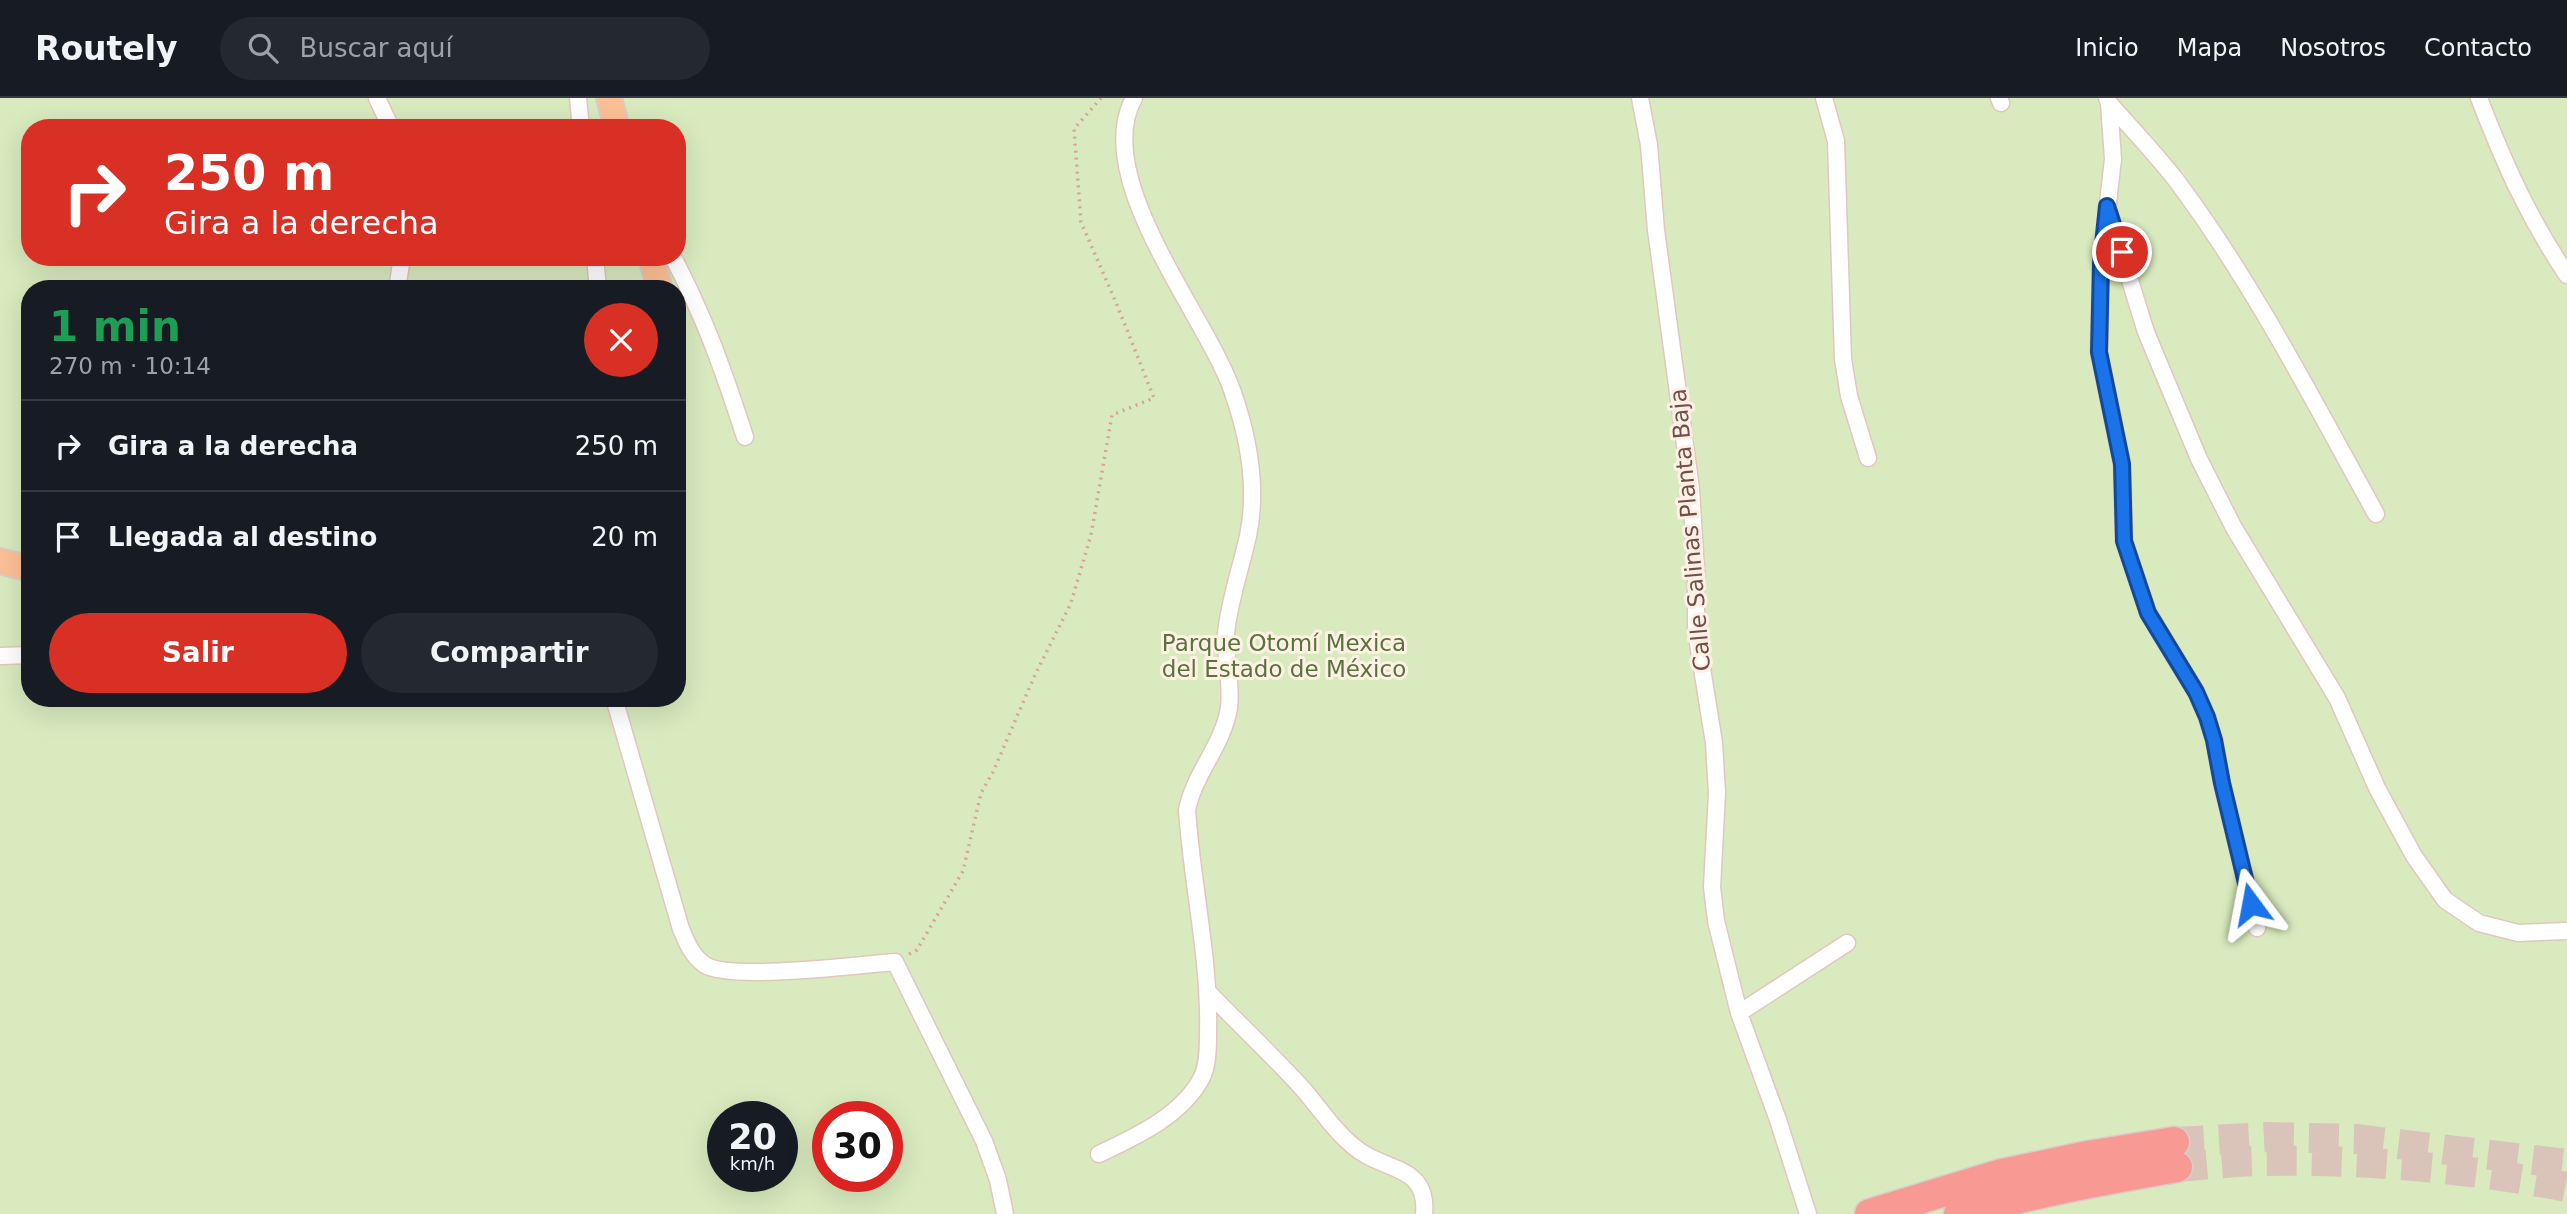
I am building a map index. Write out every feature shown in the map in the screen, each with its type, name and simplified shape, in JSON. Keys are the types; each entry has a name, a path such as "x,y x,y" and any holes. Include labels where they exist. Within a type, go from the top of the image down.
{"highway":[{"path":"1870,1214 1998,1175 2088,1156 2175,1154 2078,1185 2003,1201 1959,1214"}],"main road":[{"path":"609,98 615,119"},
{"path":"0,561 21,567"}],"street":[{"path":"377,98 387,119"},
{"path":"578,98 580,119"},
{"path":"1099,1154 1126,1141 1167,1115 1188,1097 1202,1077 1208,1039 1209,993 1187,810 1191,793 1220,736 1229,708 1226,635 1249,532 1252,487 1244,429 1231,388 1144,217 1131,185 1123,137 1126,113 1134,98"},
{"name":"Calle Salinas Planta Baja","path":"1640,98 1649,145 1656,230 1691,489 1696,570 1696,631 1714,743 1717,793 1712,887 1716,921 1740,1013 1810,1212"},
{"path":"1825,98 1836,141 1843,359 1849,396 1868,458"},
{"path":"2479,98 2509,175 2541,236 2567,275"},
{"path":"2108,100 2113,159 2101,264 2099,352 2122,464 2124,541 2148,613 2196,692 2207,717 2257,928"},
{"path":"2108,100 2174,178 2215,237 2276,334 2376,514"},
{"path":"2107,206 2146,332 2199,460 2234,528 2337,698 2377,789 2427,875 2445,900 2479,923 2518,933 2567,931"},
{"path":"686,281 714,342 745,437"},
{"path":"0,656 21,655"},
{"path":"617,707 681,929 691,953 718,971 759,972 895,962 974,1118 999,1180 1005,1214"},
{"path":"1740,1013 1847,943"},
{"path":"1209,993 1301,1087 1353,1145 1366,1155 1409,1173 1420,1190 1424,1214"}],"path":[{"path":"917,950 963,871 981,793 1071,603 1091,535 1112,415 1154,398 1081,222 1074,129 1101,98"}],"green space":[{"name":"Parque Otomí Mexica del Estado de México","path":"0,98 2567,98 2567,1214 0,1214"}],"tunnel":[{"path":"2174,1142 2267,1137 2356,1139 2567,1164"},
{"path":"2177,1167 2256,1161 2380,1164 2456,1170 2567,1187"}],"route":[{"path":"2122,252 2107,206 2101,264 2099,352 2122,464 2124,541 2148,613 2196,692 2207,717 2251,904"}]}
